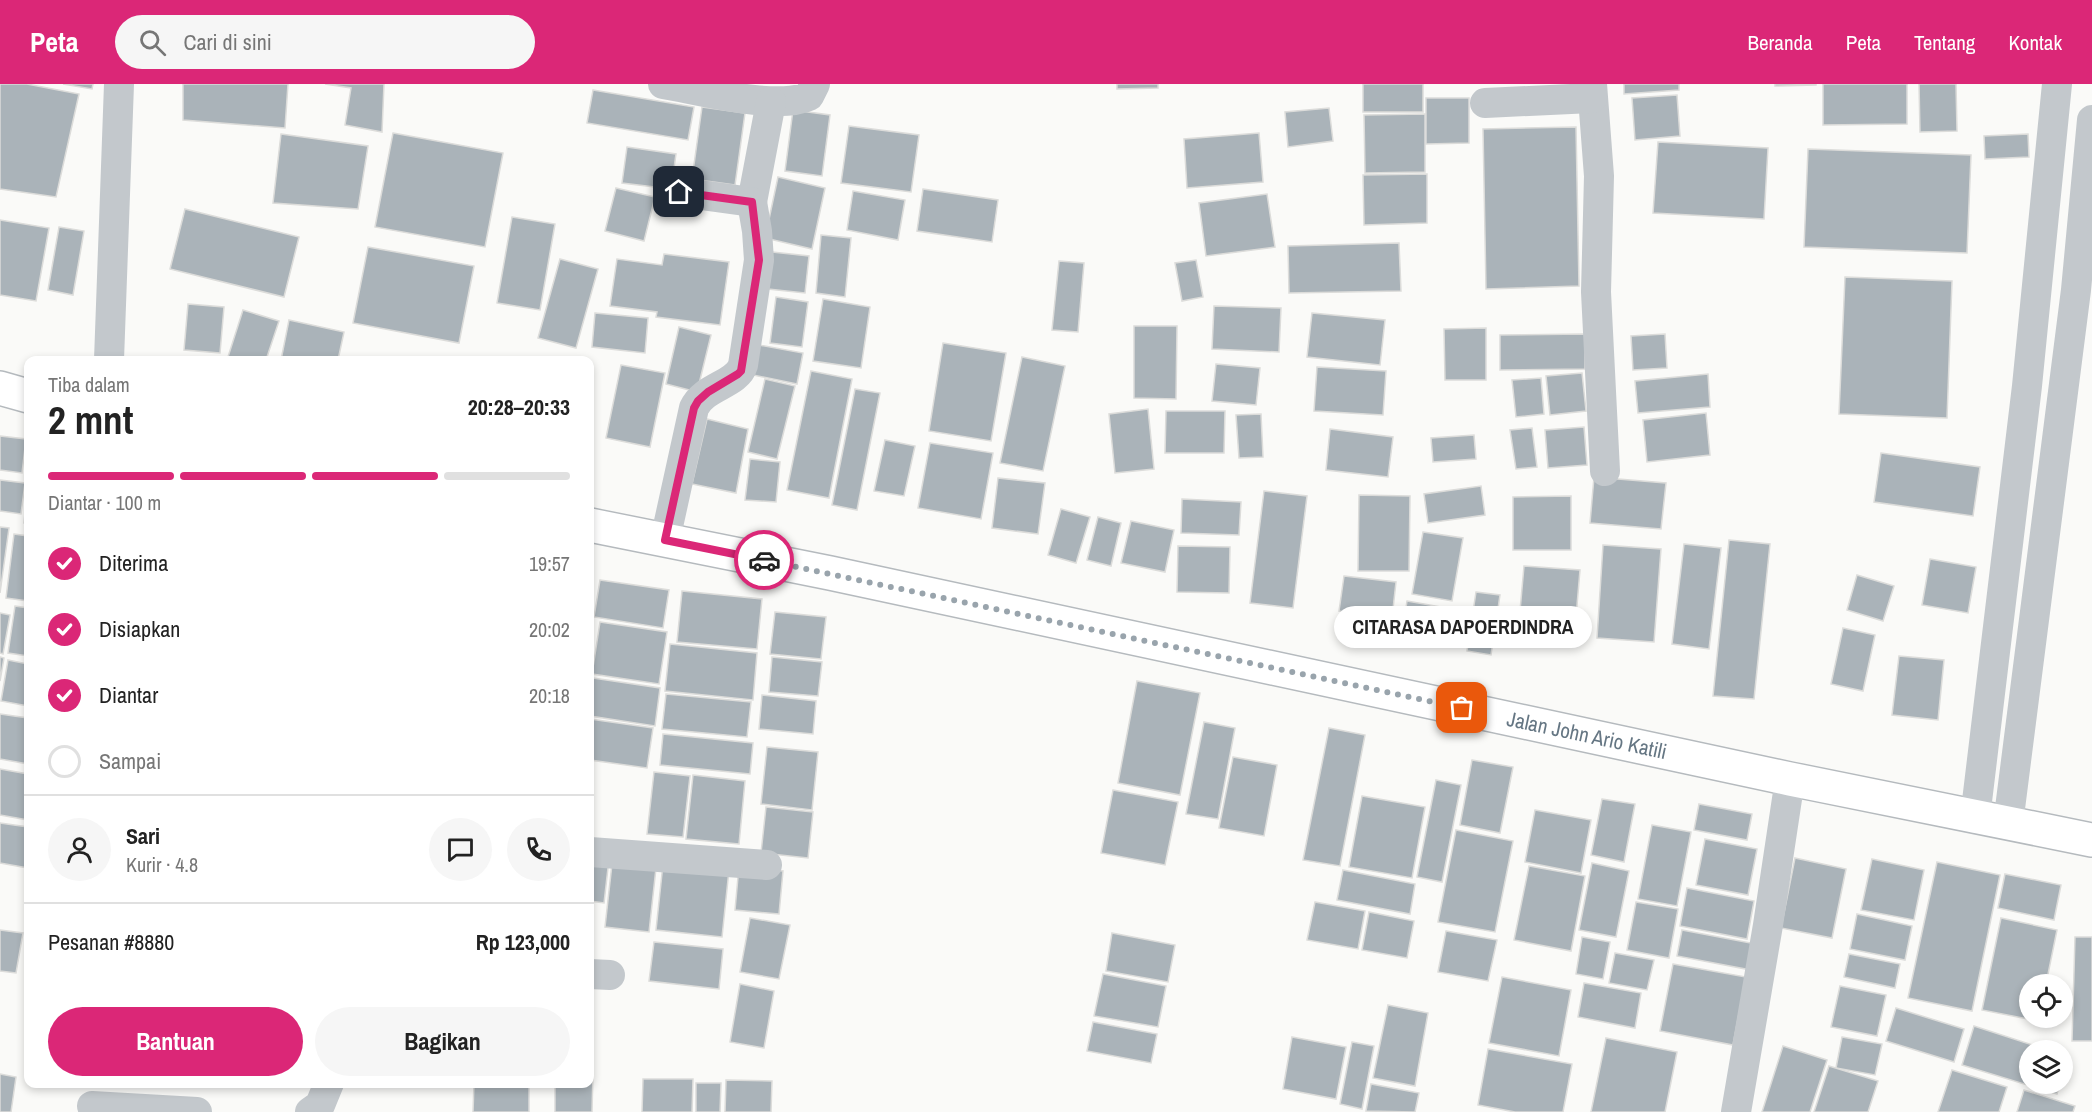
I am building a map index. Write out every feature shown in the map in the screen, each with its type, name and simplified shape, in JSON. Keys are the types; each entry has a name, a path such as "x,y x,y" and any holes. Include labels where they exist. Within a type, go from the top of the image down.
{"main road":[{"path":"0,388 24,395"},
{"name":"Jalan John Ario Katili","path":"594,526 854,578 1975,818 2092,840"}],"street":[{"path":"110,356 119,84"},
{"path":"663,84 771,102 802,99 809,96 815,84"},
{"path":"1975,818 2027,386 2057,84"},
{"path":"1485,103 1592,91 1599,176 1596,292 1605,471"},
{"path":"665,540 694,408 702,396 738,374 743,365 759,260 752,202 771,102"},
{"path":"2008,824 2076,290 2092,120"},
{"path":"679,192 752,202"},
{"path":"1736,1112 1790,779"},
{"path":"594,852 767,865"},
{"path":"310,1112 320,1105 327,1088"},
{"path":"92,1100 197,1112"}],"building":[{"path":"0,84 27,84 79,94 56,197 0,189"},
{"path":"63,84 93,84 92,89"},
{"path":"183,84 288,84 285,128 183,120"},
{"path":"325,84 384,84 382,132 345,125 351,88"},
{"path":"1117,84 1158,84 1158,88 1117,89"},
{"path":"1363,84 1423,84 1423,112 1363,112"},
{"path":"1624,84 1679,84 1679,90 1624,94"},
{"path":"1775,84 1816,84 1816,85 1775,86"},
{"path":"1823,84 1907,84 1907,124 1823,125"},
{"path":"1919,84 1956,84 1957,131 1920,132"},
{"path":"593,90 694,107 688,140 587,123"},
{"path":"1677,95 1680,136 1635,140 1632,98"},
{"path":"1426,98 1469,98 1469,143 1426,144"},
{"path":"702,107 745,113 735,185 692,179"},
{"path":"1329,108 1333,141 1288,147 1285,112"},
{"path":"793,110 830,115 822,176 785,171"},
{"path":"1425,114 1425,172 1365,173 1364,115"},
{"path":"849,126 919,135 911,192 841,183"},
{"path":"1576,127 1579,286 1486,289 1483,129"},
{"path":"393,133 503,153 485,247 375,227"},
{"path":"1259,133 1263,182 1187,188 1184,139"},
{"path":"281,134 368,146 358,209 273,203"},
{"path":"2028,134 2029,157 1985,159 1984,136"},
{"path":"1658,142 1768,148 1764,219 1653,213"},
{"path":"627,147 676,154 671,189 622,183"},
{"path":"1808,149 1971,155 1967,253 1804,247"},
{"path":"1427,174 1427,223 1364,225 1363,175"},
{"path":"778,177 825,188 812,249 765,238"},
{"path":"616,188 655,197 644,241 605,231"},
{"path":"923,189 998,200 992,242 917,231"},
{"path":"853,191 905,200 898,240 847,230"},
{"path":"1267,194 1275,247 1206,256 1199,203"},
{"path":"185,209 299,237 284,297 170,269"},
{"path":"512,217 555,224 540,310 497,303"},
{"path":"0,220 49,228 36,301 0,295"},
{"path":"59,227 84,231 73,295 48,290"},
{"path":"821,235 851,238 845,297 816,293"},
{"path":"1399,243 1401,291 1289,293 1288,246"},
{"path":"368,247 474,266 459,343 353,323"},
{"path":"772,252 809,256 805,293 768,289"},
{"path":"664,254 729,262 720,325 656,317 657,312 610,306 617,259 662,265"},
{"path":"560,259 598,269 576,348 538,338"},
{"path":"1196,260 1203,297 1182,301 1175,263"},
{"path":"1059,261 1084,263 1078,332 1052,330"},
{"path":"1845,277 1952,281 1947,418 1839,414"},
{"path":"776,297 808,302 802,347 770,343"},
{"path":"823,299 870,307 861,368 813,361"},
{"path":"188,304 224,307 220,353 184,350"},
{"path":"1214,306 1281,308 1279,352 1212,349"},
{"path":"243,310 279,321 267,356 228,356"},
{"path":"595,313 648,318 645,353 592,347"},
{"path":"1312,313 1385,320 1380,365 1307,357"},
{"path":"289,320 344,332 339,356 282,356"},
{"path":"1134,326 1177,326 1176,399 1134,398"},
{"path":"679,327 711,335 697,392 666,384"},
{"path":"1486,328 1486,380 1445,380 1444,329"},
{"path":"1585,334 1585,369 1500,370 1500,335"},
{"path":"1665,334 1667,368 1633,370 1631,336"},
{"path":"943,343 1006,353 991,441 929,431"},
{"path":"759,345 803,353 797,384 753,375"},
{"path":"1022,357 1065,366 1043,471 1000,463"},
{"path":"1216,364 1260,368 1256,405 1212,401"},
{"path":"621,365 665,373 650,447 606,438"},
{"path":"1317,367 1386,371 1383,415 1314,411"},
{"path":"811,371 852,379 829,498 787,490"},
{"path":"1582,373 1586,411 1550,415 1546,376"},
{"path":"1708,374 1710,407 1638,413 1635,381"},
{"path":"1541,378 1544,414 1516,417 1512,380"},
{"path":"765,379 795,386 777,459 748,452"},
{"path":"855,389 880,393 857,510 832,505"},
{"path":"1148,409 1154,469 1115,473 1109,414"},
{"path":"1166,411 1225,411 1224,453 1165,453"},
{"path":"1706,413 1710,455 1647,462 1643,420"},
{"path":"1261,414 1263,457 1239,458 1236,415"},
{"path":"707,419 748,429 736,493 692,484"},
{"path":"1584,427 1587,465 1548,468 1545,430"},
{"path":"1532,428 1537,467 1516,469 1510,430"},
{"path":"1330,429 1393,437 1388,477 1326,470"},
{"path":"1474,435 1476,459 1433,462 1431,438"},
{"path":"0,436 24,439 22,473 0,470"},
{"path":"885,440 915,446 904,496 874,491"},
{"path":"930,443 993,453 981,519 918,508"},
{"path":"1881,453 1980,467 1973,516 1874,502"},
{"path":"750,459 780,462 776,502 745,500"},
{"path":"1594,477 1666,483 1661,529 1590,523"},
{"path":"998,478 1045,483 1038,534 992,528"},
{"path":"0,480 24,483 21,514 0,511"},
{"path":"1481,486 1485,515 1428,523 1424,494"},
{"path":"1264,491 1307,496 1293,608 1250,603"},
{"path":"1359,495 1410,496 1409,571 1358,571"},
{"path":"1571,496 1571,550 1513,550 1513,497"},
{"path":"1182,499 1241,502 1239,535 1181,533"},
{"path":"1061,509 1090,517 1076,563 1048,555"},
{"path":"1098,517 1121,523 1111,566 1087,560"},
{"path":"1131,521 1174,530 1165,572 1121,563"},
{"path":"0,527 9,528 0,593"},
{"path":"1423,532 1463,538 1452,601 1412,594"},
{"path":"14,534 24,535 24,600 6,598"},
{"path":"1729,540 1770,544 1754,699 1713,696"},
{"path":"1684,544 1721,548 1709,649 1672,644"},
{"path":"1603,545 1661,549 1654,642 1597,638"},
{"path":"1178,546 1230,547 1229,593 1177,592"},
{"path":"1930,559 1976,567 1968,613 1922,605"},
{"path":"1524,566 1580,570 1576,617 1520,611"},
{"path":"1857,575 1894,586 1883,621 1847,610"},
{"path":"1344,576 1396,582 1392,618 1339,611"},
{"path":"600,580 669,590 663,628 594,617"},
{"path":"682,591 762,599 757,649 677,642"},
{"path":"1476,592 1500,595 1491,655 1467,651"},
{"path":"1407,601 1464,611 1461,630 1404,621"},
{"path":"15,606 24,607 24,655 8,653"},
{"path":"775,612 826,617 821,659 770,654"},
{"path":"0,613 10,615 3,654 0,653"},
{"path":"600,622 667,632 659,684 594,674"},
{"path":"1843,628 1875,635 1863,691 1831,684"},
{"path":"670,644 757,653 753,700 665,691"},
{"path":"1899,656 1944,660 1938,720 1892,715"},
{"path":"0,657 4,658 0,681"},
{"path":"772,657 822,662 818,696 769,692"},
{"path":"8,660 24,663 24,705 1,701"},
{"path":"594,678 660,688 655,726 594,717"},
{"path":"1137,681 1200,693 1180,795 1118,783"},
{"path":"666,694 751,702 747,737 662,729"},
{"path":"762,695 816,701 813,734 759,729"},
{"path":"0,714 24,717 24,763 0,759"},
{"path":"594,720 653,728 647,768 594,761"},
{"path":"1204,722 1235,728 1218,819 1186,814"},
{"path":"1329,728 1365,735 1340,866 1303,860"},
{"path":"663,734 753,743 750,774 660,765"},
{"path":"767,747 818,752 812,810 761,804"},
{"path":"1233,757 1277,765 1264,836 1219,828"},
{"path":"1472,760 1513,767 1500,833 1460,825"},
{"path":"0,769 24,773 24,819 0,815"},
{"path":"654,772 690,776 683,837 647,834"},
{"path":"693,775 745,781 739,844 686,839"},
{"path":"1436,780 1461,785 1442,882 1417,877"},
{"path":"1113,790 1178,802 1165,865 1101,853"},
{"path":"1362,796 1425,807 1412,878 1349,867"},
{"path":"1602,799 1635,804 1624,862 1591,855"},
{"path":"1699,804 1752,814 1747,840 1694,830"},
{"path":"766,807 813,812 808,858 761,853"},
{"path":"1535,810 1591,820 1581,873 1525,862"},
{"path":"0,823 24,826 24,867 0,863"},
{"path":"1652,825 1691,832 1677,906 1638,899"},
{"path":"1456,830 1513,841 1495,932 1438,922"},
{"path":"1705,839 1757,849 1748,895 1696,885"},
{"path":"594,858 609,859 604,903 594,902"},
{"path":"1795,858 1846,869 1832,938 1781,928"},
{"path":"1872,859 1924,870 1914,920 1861,910"},
{"path":"1937,862 2000,875 1972,1011 1908,998"},
{"path":"1592,863 1629,871 1616,937 1579,930"},
{"path":"612,864 656,868 649,932 605,927"},
{"path":"663,864 729,870 722,937 656,930"},
{"path":"739,866 783,871 779,914 735,910"},
{"path":"1529,866 1585,876 1571,951 1514,940"},
{"path":"1343,870 1415,884 1410,914 1337,900"},
{"path":"2005,874 2061,885 2054,920 1998,908"},
{"path":"1687,888 1754,901 1747,939 1680,926"},
{"path":"1315,902 1365,911 1358,949 1307,940"},
{"path":"1636,902 1678,909 1669,958 1627,950"},
{"path":"1369,912 1414,921 1407,958 1362,950"},
{"path":"1857,914 1912,926 1905,960 1850,949"},
{"path":"750,918 790,925 779,979 740,972"},
{"path":"2001,918 2057,930 2048,974 2019,974 2019,1017 1982,1010"},
{"path":"0,930 23,933 16,973 0,971"},
{"path":"1682,930 1756,944 1751,970 1677,956"},
{"path":"1446,931 1497,940 1488,981 1438,972"},
{"path":"1112,933 1175,945 1168,982 1106,971"},
{"path":"1582,937 1610,942 1603,979 1576,974"},
{"path":"2075,937 2092,937 2092,1041 2072,1040"},
{"path":"654,942 723,949 719,989 649,981"},
{"path":"1615,953 1654,960 1647,990 1609,983"},
{"path":"1849,954 1900,964 1895,988 1844,977"},
{"path":"1673,964 1746,977 1733,1045 1660,1031"},
{"path":"1103,974 1166,986 1158,1027 1094,1016"},
{"path":"1502,977 1571,990 1559,1056 1489,1043"},
{"path":"1584,983 1641,993 1635,1028 1578,1017"},
{"path":"740,984 774,991 764,1048 730,1042"},
{"path":"1840,986 1886,995 1877,1036 1831,1027"},
{"path":"1388,1005 1428,1013 1415,1086 1373,1078"},
{"path":"1896,1008 1964,1029 1954,1062 1886,1041"},
{"path":"1093,1022 1157,1034 1151,1063 1087,1051"},
{"path":"1974,1026 2019,1041 2019,1082 1962,1065"},
{"path":"1292,1037 1346,1047 1336,1099 1283,1089"},
{"path":"1842,1037 1882,1044 1875,1075 1836,1068"},
{"path":"1606,1038 1677,1052 1665,1112 1591,1112"},
{"path":"1352,1042 1374,1046 1362,1109 1340,1104"},
{"path":"1783,1046 1827,1060 1810,1112 1762,1112"},
{"path":"1488,1049 1572,1064 1563,1112 1515,1112 1478,1105"},
{"path":"1829,1066 1878,1081 1868,1112 1814,1112"},
{"path":"1952,1070 2007,1087 1999,1112 1938,1112"},
{"path":"0,1074 16,1077 11,1112 0,1112"},
{"path":"643,1079 693,1079 692,1112 642,1112"},
{"path":"726,1080 772,1081 771,1112 725,1112"},
{"path":"696,1083 721,1083 720,1112 696,1112"},
{"path":"1371,1084 1419,1093 1415,1112 1366,1111"},
{"path":"474,1088 529,1088 529,1112 473,1112"},
{"path":"555,1088 593,1088 592,1112 555,1112"},
{"path":"2023,1094 2037,1094 2075,1106 2073,1112 2017,1112"}],"way so far":[{"path":"764,560 1462,708"}],"place":[{"name":"CITARASA DAPOERDINDRA","path":"1462,708"}],"route":[{"path":"679,192 752,202 759,260 741,371 702,396 694,408 665,540 764,560"}]}
